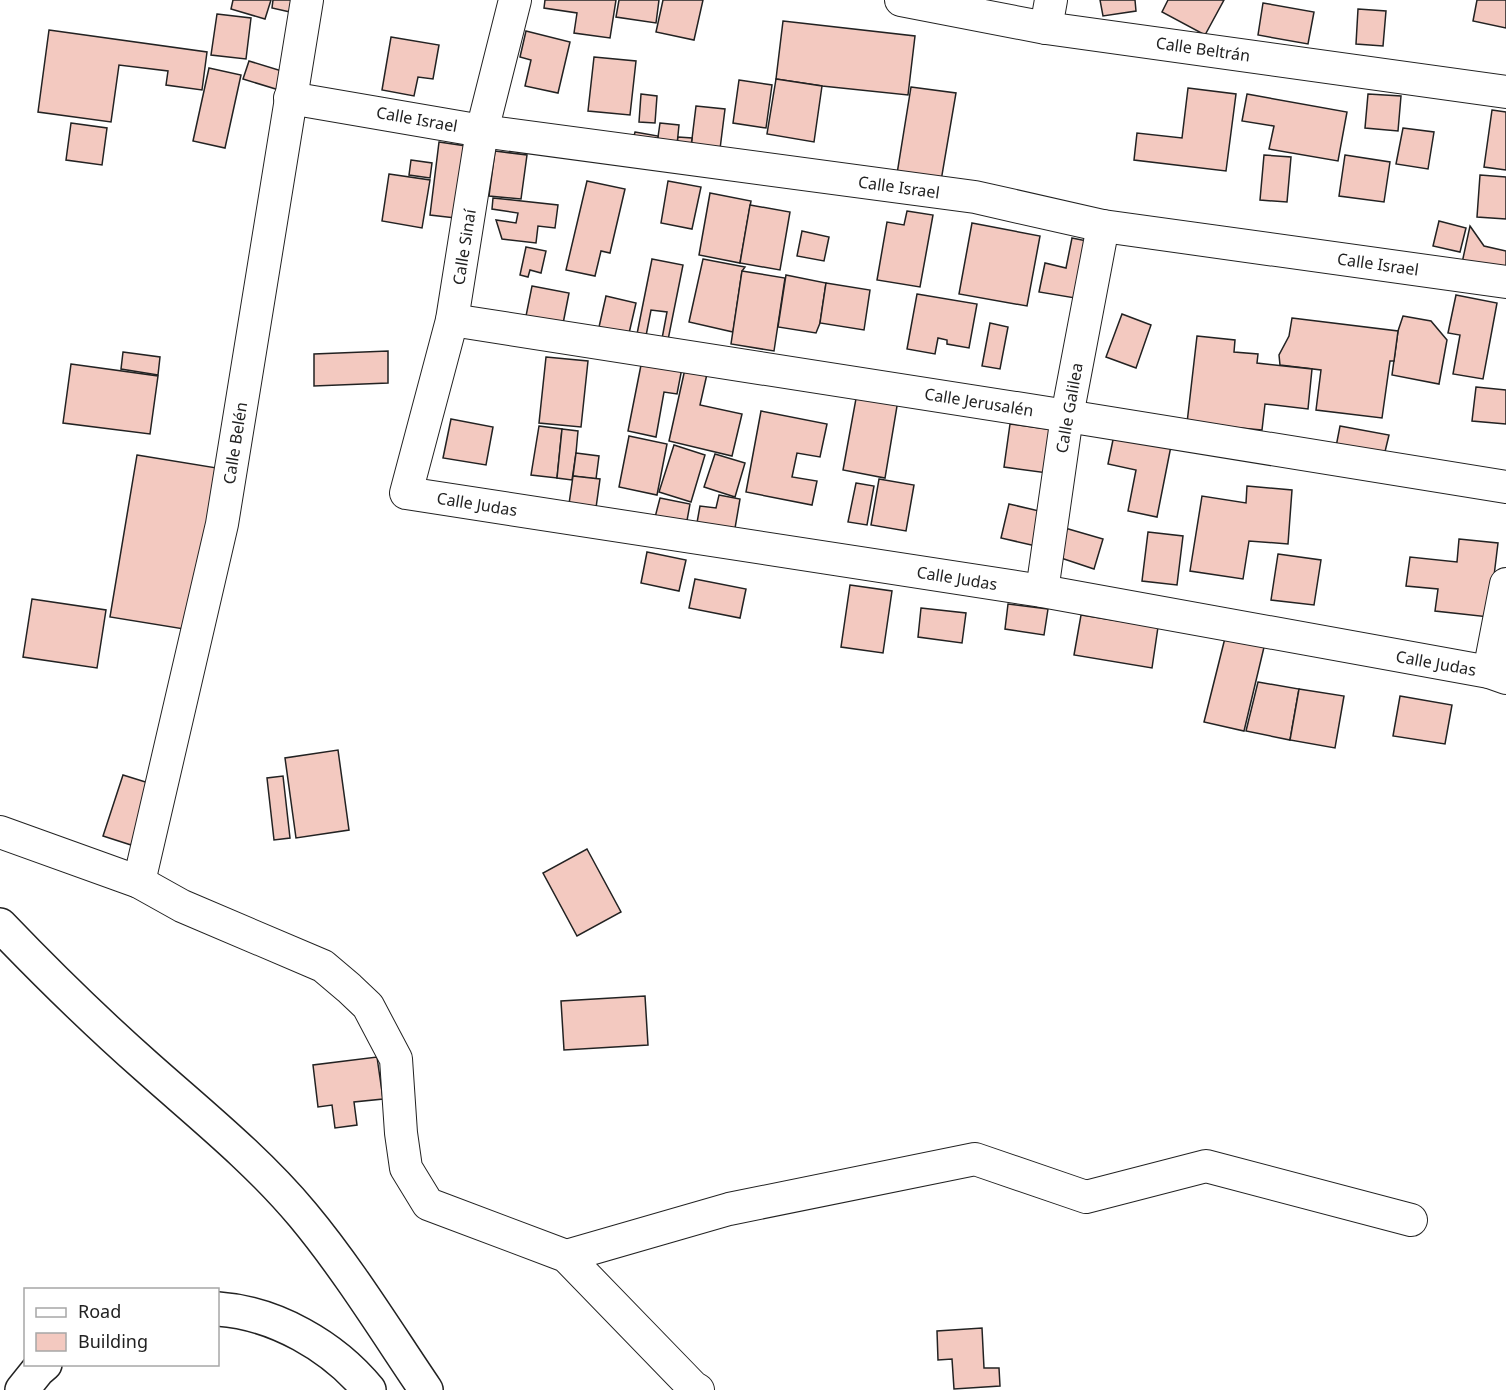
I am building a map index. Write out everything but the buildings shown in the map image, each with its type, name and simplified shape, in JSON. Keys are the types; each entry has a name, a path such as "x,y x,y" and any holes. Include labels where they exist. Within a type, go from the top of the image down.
{"highway":[{"path":"0,925 57,984 145,1066 232,1141 302,1214 426,1390"},
{"path":"219,1309 265,1319 303,1335 334,1355 360,1378 369,1390"},
{"path":"22,1390 44,1366"}],"street":[{"name":"Calle Belén","path":"140,882 222,524 307,0"},
{"name":"Calle Sinaí","path":"406,493 453,320 482,130 514,0"},
{"name":"Calle Beltrán","path":"901,0 1048,14 1506,92"},
{"name":"Calle Israel","path":"290,98 482,130 975,197 1103,226 1506,282"},
{"name":"Calle Galilea","path":"1042,591 1067,416 1103,226"},
{"name":"Calle Jerusalén","path":"453,320 1506,487"},
{"name":"Calle Judas","path":"406,493 1042,591 1497,675"},
{"path":"1497,675 1506,584"},
{"path":"0,832 140,882 182,906 323,966 368,1006 396,1059 406,1168 428,1204 566,1256 698,1390"},
{"path":"566,1256 729,1209 975,1159 1086,1197 1206,1166 1411,1220"}]}
